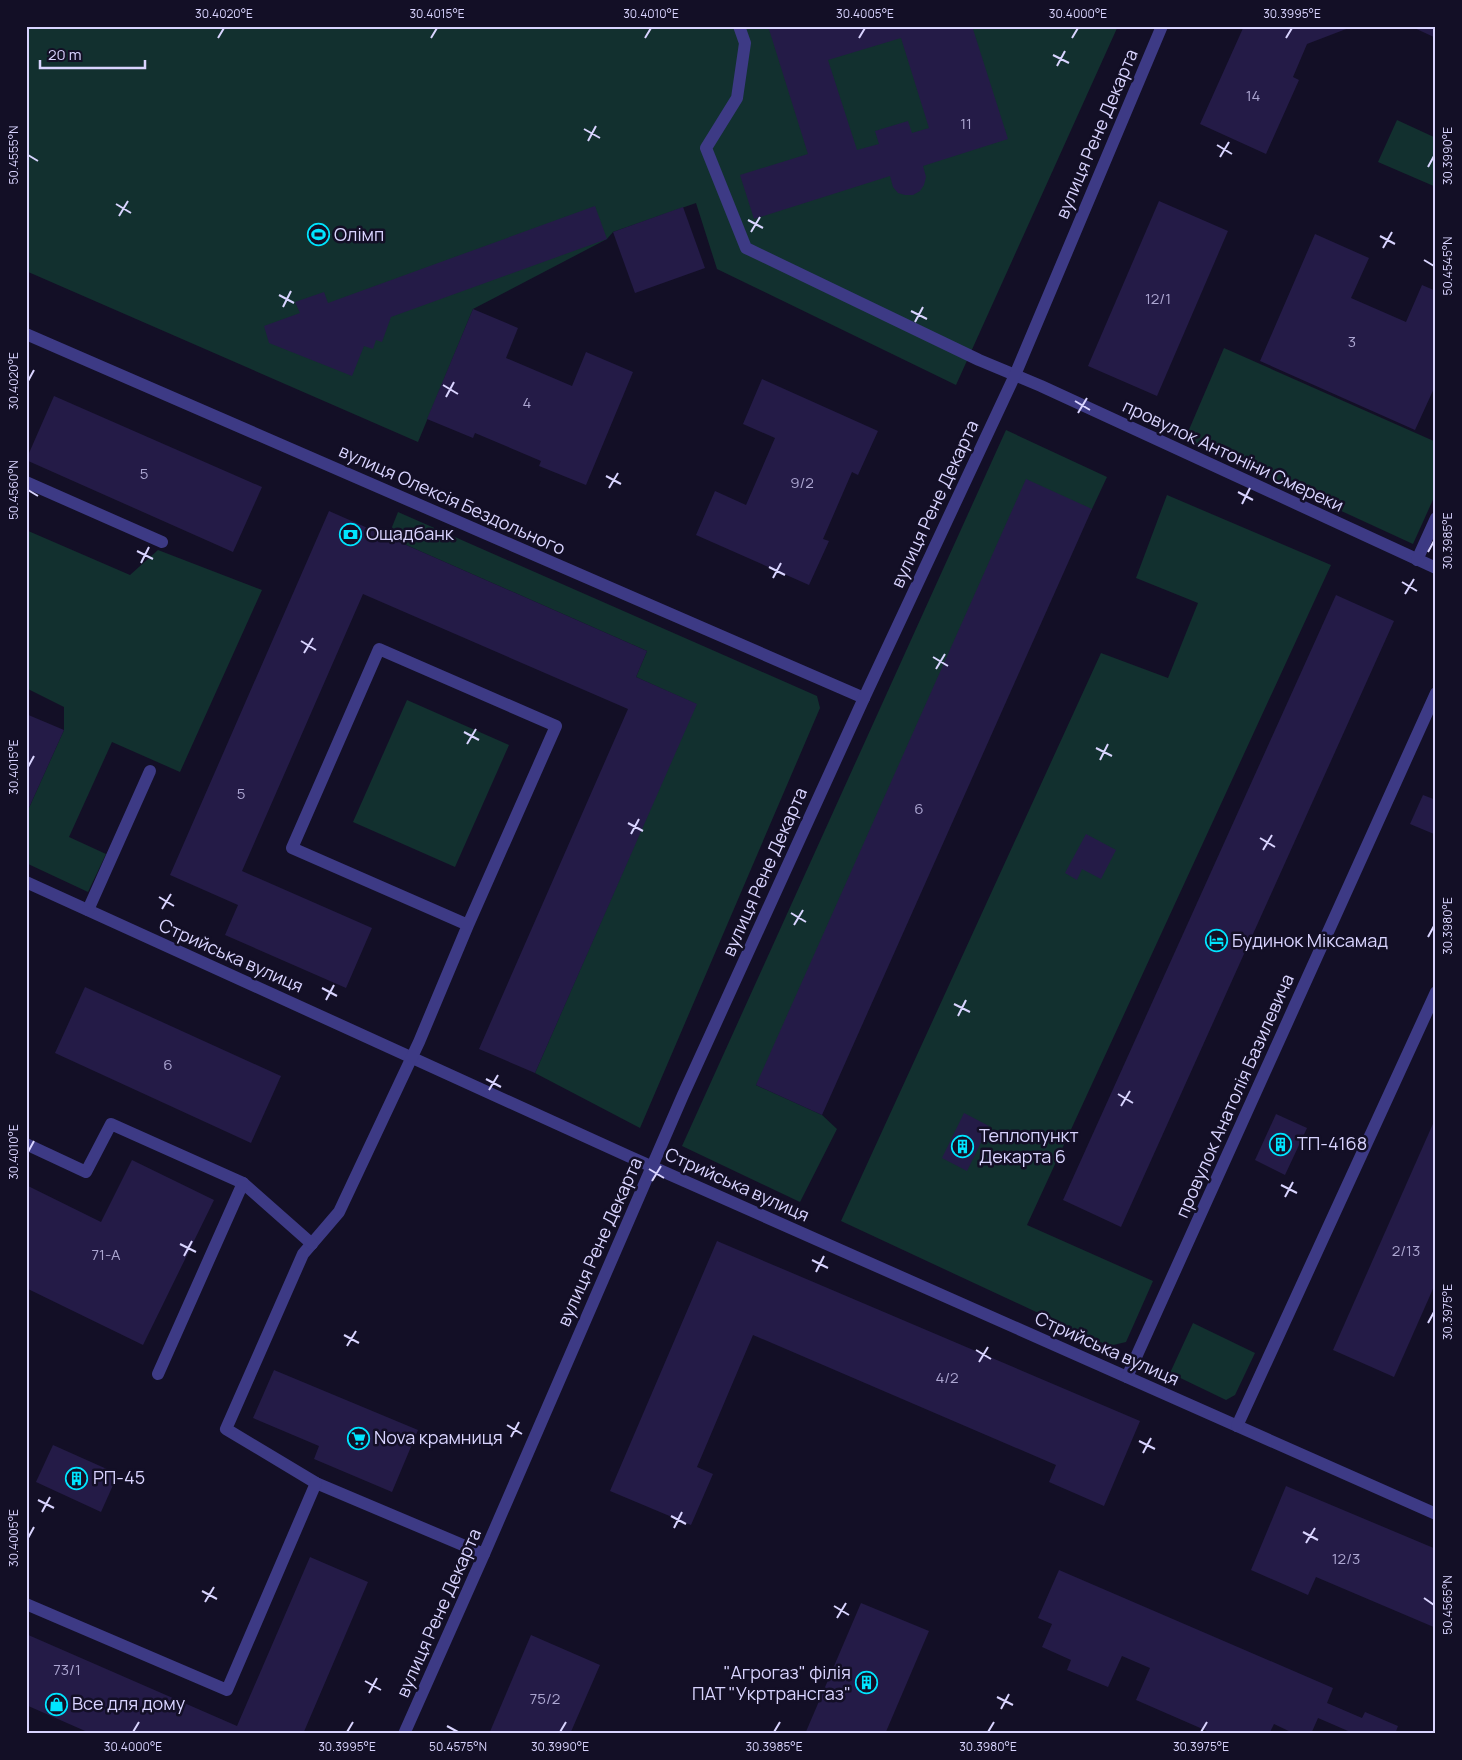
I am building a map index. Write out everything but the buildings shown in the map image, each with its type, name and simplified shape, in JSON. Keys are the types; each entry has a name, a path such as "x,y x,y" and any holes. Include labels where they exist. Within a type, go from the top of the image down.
{"street":[{"name":"провулок Антоніни Смереки","path":"739,26 745,43 737,98 706,148 746,248 979,360 1436,568"},
{"name":"вулиця Рене Декарта","path":"404,1734 652,1166 864,698 1015,375 1162,26"},
{"name":"вулиця Олексія Бездольного","path":"26,334 864,698"},
{"path":"26,482 162,542"},
{"path":"1417,560 1436,518"},
{"path":"468,925 292,848 379,649 556,726 468,925 412,1058 339,1212 303,1254 226,1429 316,1484 484,1554"},
{"name":"провулок Анатолія Базилевича","path":"1127,1377 1436,693"},
{"path":"88,910 150,772"},
{"name":"Стрийська вулиця","path":"26,882 652,1166 1436,1514"},
{"path":"1237,1426 1436,992"},
{"path":"26,1144 86,1172 111,1124 243,1183 312,1244"},
{"path":"158,1374 243,1183"},
{"path":"26,1604 227,1690 316,1484"}],"green space":[{"name":"Олімп","path":"26,26 1118,26 956,385 717,269 696,203 613,232 607,239 473,309 418,442 26,271"},
{"path":"1397,120 1436,138 1436,187 1378,162"},
{"path":"1224,348 1436,442 1436,493 1413,544 1185,439"},
{"path":"1006,430 1107,477 1092,509 756,1085 822,1115 837,1129 800,1202 682,1146"},
{"path":"1167,495 1331,565 1027,1225 1153,1281 1126,1342 1109,1346 841,1221 1101,653 1168,678 1198,603 1136,578"},
{"path":"398,512 817,696 820,708 640,1128 535,1073 696,704 636,677 647,651 388,537"},
{"path":"26,530 130,575 158,550 262,590 180,772 112,742 69,837 106,854 88,892 26,863 26,809 28,810 64,730 64,707 26,688"},
{"path":"407,700 509,745 455,867 353,822"},
{"path":"1193,1323 1255,1353 1235,1395 1226,1400 1170,1373"}],"place":[{"name":"Олімп","path":"318,235"},
{"name":"Ощадбанк","path":"350,534"},
{"name":"Будинок Міксамад","path":"1216,941"},
{"name":"ТП-4168","path":"1281,1144"},
{"name":"Теплопункт Декарта 6","path":"963,1146"},
{"name":"Nova крамниця","path":"358,1438"},
{"name":"РП-45","path":"77,1478"},
{"name":"\"Агрогаз\" філія ПАТ \"Укртрансгаз\"","path":"867,1683"},
{"name":"Все для дому","path":"56,1704"}]}
